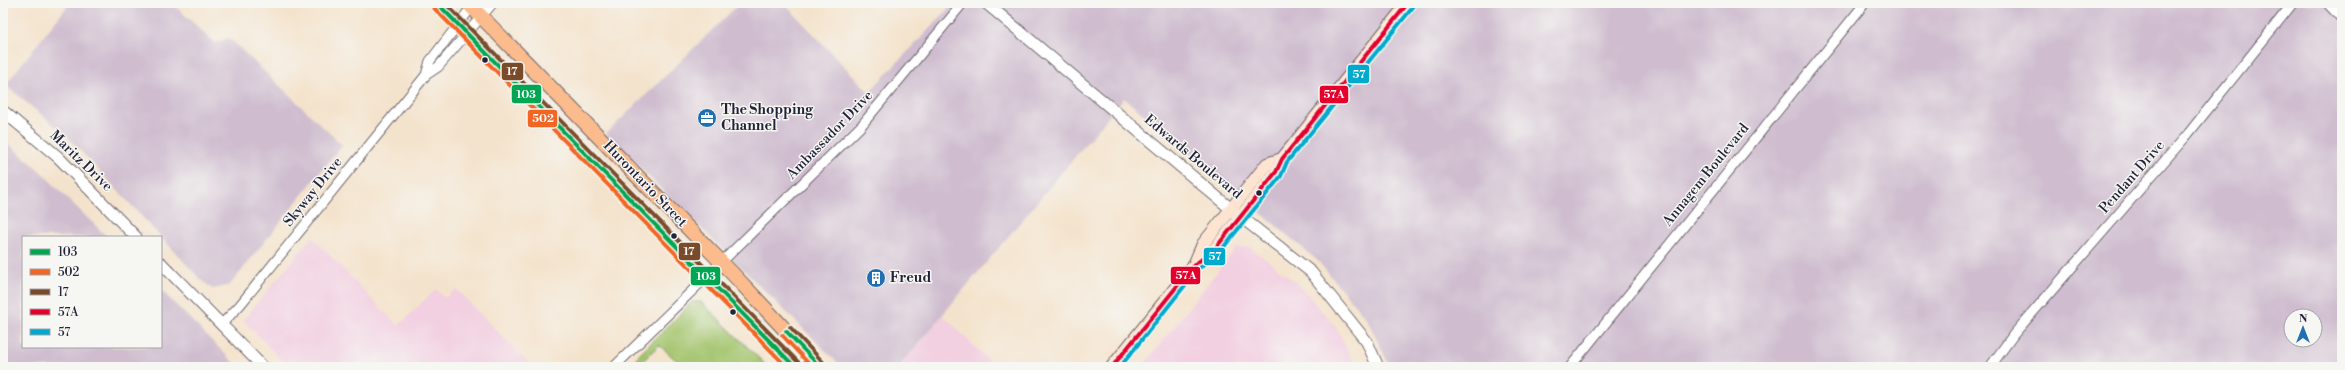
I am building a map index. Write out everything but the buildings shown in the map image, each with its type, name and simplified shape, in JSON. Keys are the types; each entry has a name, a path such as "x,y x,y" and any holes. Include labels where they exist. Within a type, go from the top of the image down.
{"main road":[{"name":"Hurontario Street","path":"437,3 795,367"},
{"path":"1112,367 1194,265 1214,250 1241,217 1276,172 1282,159 1408,3"},
{"name":"Hurontario Street","path":"474,7 721,262 820,367"},
{"path":"1194,265 1203,244 1267,164 1282,159"}],"street":[{"path":"474,7 493,3"},
{"name":"Ambassador Drive","path":"614,367 861,126 963,3"},
{"name":"Edwards Boulevard","path":"986,3 1230,209 1311,272 1367,342 1378,367"},
{"name":"Annagem Boulevard","path":"1570,367 1865,3"},
{"name":"Pendant Drive","path":"1990,367 2019,328 2188,134 2293,3"},
{"path":"2327,3 2342,19"},
{"name":"Skyway Drive","path":"221,325 240,305 426,75 438,67 474,7"},
{"name":"Skyway Drive","path":"426,75 430,61 462,29 474,7"},
{"name":"Maritz Drive","path":"3,111 58,157 135,236"},
{"path":"162,264 263,367"}],"shaded area":[{"path":"70,3 172,3 215,43 229,38 342,145 230,285 213,289 201,280 162,238 162,236 160,236 66,135 5,85"},
{"path":"740,3 784,3 869,92 954,3 2342,3 2342,367 1390,367 1367,319 1318,261 1124,98 899,367 842,367 606,134"},
{"path":"3,139 39,170 106,236 22,236 22,348 162,348 162,291 238,367 3,367"},
{"path":"312,237 398,326 436,289 445,298 456,289 532,367 288,367 243,320"},
{"path":"1250,247 1298,284 1335,325 1356,367 1142,367 1236,248"},
{"path":"943,315 995,367 899,367"}],"green space":[{"path":"692,302 701,302 768,367 684,367 659,345 637,367 627,367"}],"transit line":[{"name":"103","path":"437,3 795,367"},
{"name":"17","path":"445,3 799,363"},
{"name":"57A","path":"1112,367 1194,265 1214,250 1276,172 1282,159 1408,3"},
{"name":"502","path":"433,7 787,367"},
{"name":"57","path":"1120,367 1198,269 1218,254 1281,176 1287,162 1413,7"},
{"name":"17","path":"790,327 824,363"},
{"name":"103","path":"786,331 820,367"},
{"name":"502","path":"782,335 812,367"}],"place":[{"name":"The Shopping Channel","path":"707,118"},
{"name":"Freud","path":"876,278"}]}
